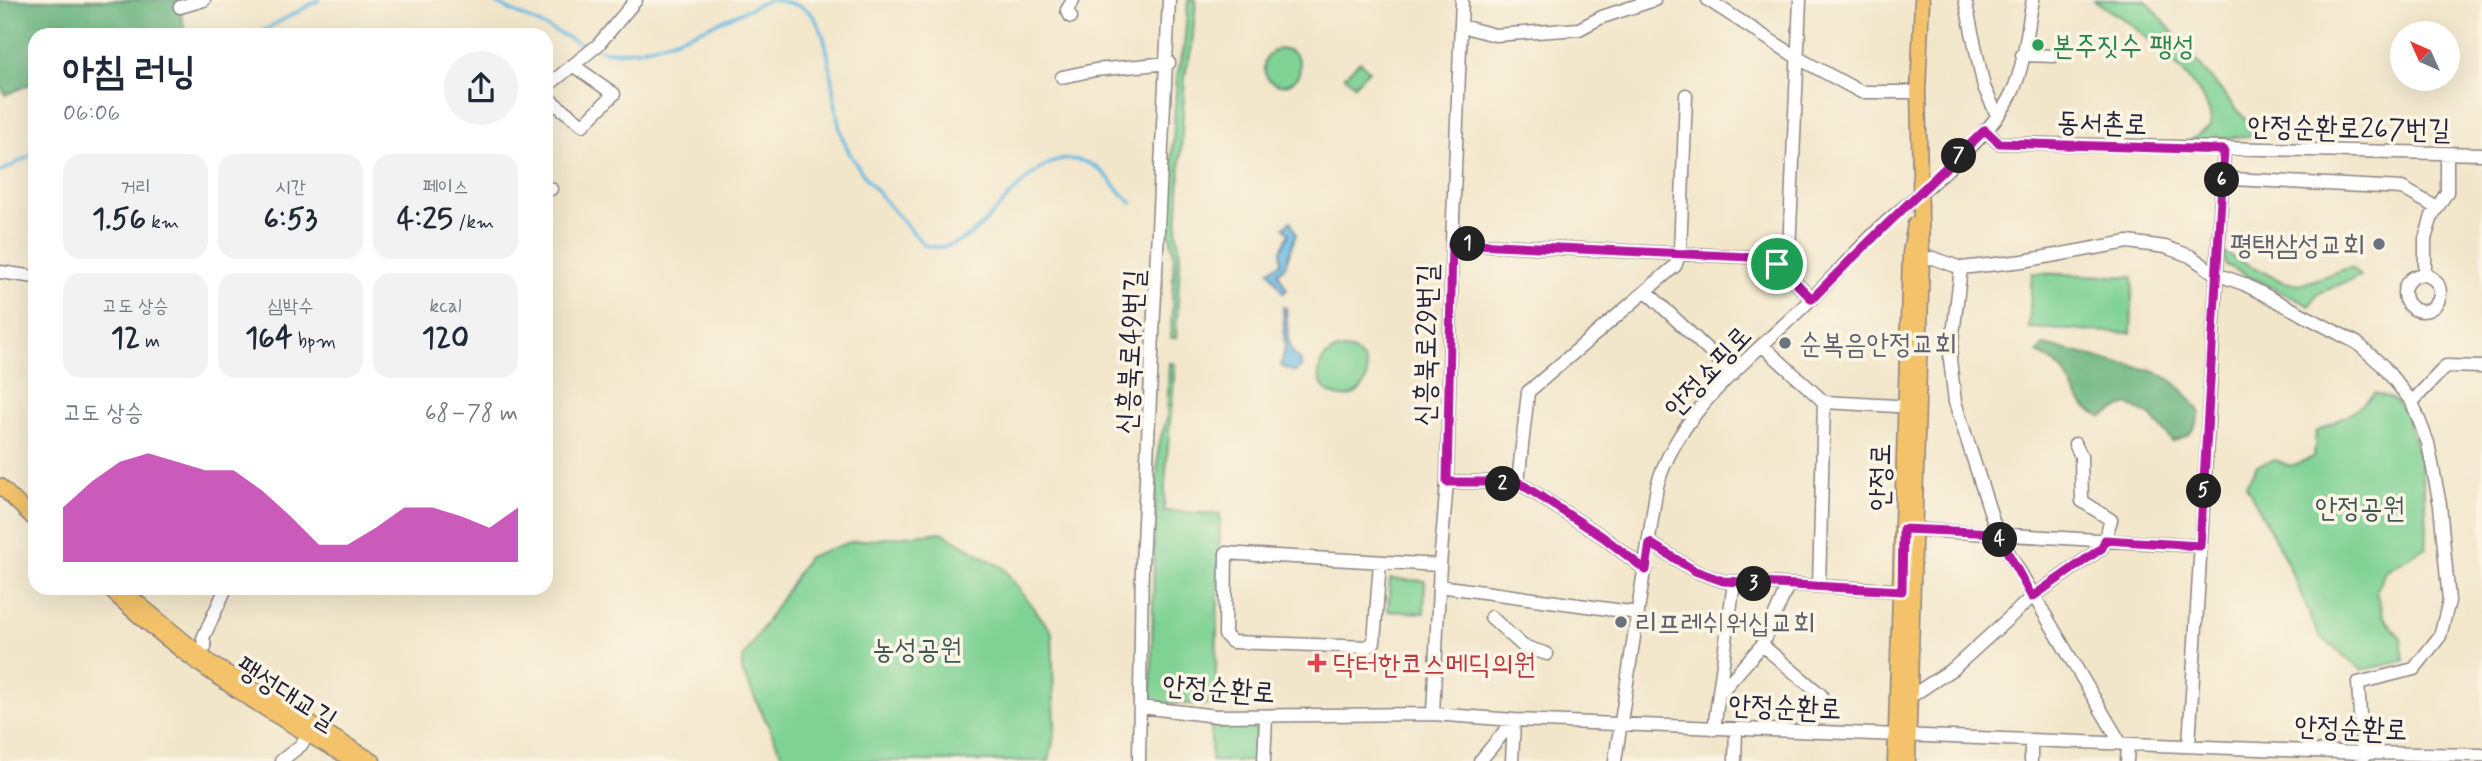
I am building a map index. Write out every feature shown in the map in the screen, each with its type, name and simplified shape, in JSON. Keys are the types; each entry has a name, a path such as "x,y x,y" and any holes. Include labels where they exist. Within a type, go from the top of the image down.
{"main road":[{"name":"안정로","path":"1911,407 1922,259 1918,92 1922,0"},
{"name":"안정로","path":"1908,761 1903,734 1911,407 1910,253 1920,195"},
{"path":"1,481 28,502"},
{"path":"1,481 28,512"},
{"name":"팽성대교길","path":"121,595 151,628 312,730 355,761"},
{"path":"312,730 373,761"},
{"name":"안정로","path":"1895,761 1903,734"}],"street":[{"path":"180,7 204,0"},
{"path":"553,82 595,48 636,0"},
{"path":"1070,17 1067,10 1073,0"},
{"name":"신흥북로49번길","path":"1141,707 1142,564 1169,63 1169,0"},
{"name":"신흥북로29번길","path":"1433,714 1447,482 1452,243 1462,0"},
{"path":"1461,26 1495,36 1579,29 1602,17 1654,0"},
{"path":"1708,0 1798,58 1861,92 1918,92"},
{"path":"1777,264 1789,252 1800,0"},
{"path":"1965,0 1984,87 1997,116"},
{"path":"1920,195 1985,130 2016,85 2033,0"},
{"path":"2022,55 2054,56"},
{"path":"1062,77 1095,70 1169,63"},
{"path":"553,102 583,125 614,93 574,66"},
{"path":"1518,482 1528,392 1675,266 1680,253 1686,95"},
{"name":"동서촌로","path":"1985,130 1999,143 2224,150"},
{"name":"안정순환로267번길","path":"2189,745 2224,150 2482,153"},
{"path":"2425,274 2425,239 2437,208 2447,192 2447,153"},
{"path":"2233,179 2402,188 2437,208"},
{"name":"안정쇼핑로","path":"1615,761 1618,724 1646,570 1657,486 1665,459 1683,428 1733,374 1812,299 1890,219 1920,195"},
{"path":"1922,259 1933,258 1961,268 2023,261 2128,242 2165,247 2190,256 2216,274 2244,284 2357,343 2383,366 2412,402 2428,443 2449,601 2440,636 2414,669 2358,683 2363,757"},
{"path":"1452,243 1771,258 1812,299"},
{"path":"1961,268 1950,359 1955,402 1997,533 2032,597 2124,744 2127,761"},
{"path":"0,272 28,276"},
{"path":"1646,291 1733,374"},
{"path":"1763,346 1824,402 1911,407"},
{"path":"2412,402 2446,366 2482,367"},
{"path":"1819,586 1824,402"},
{"path":"1904,697 1954,668 2032,597 2102,548 2111,520 2082,501 2081,456 2075,444"},
{"path":"1447,482 1518,482 1595,532 1646,570"},
{"path":"1908,530 2200,546"},
{"path":"1650,543 1695,571 1734,582 1908,591"},
{"path":"1380,562 1374,642 1367,647 1231,642 1225,635 1226,553 1440,565"},
{"path":"1714,729 1734,582"},
{"path":"1719,694 1762,645 1788,585"},
{"path":"1439,586 1638,613"},
{"name":"팽성대교길","path":"198,658 205,647 203,638 223,595"},
{"path":"1491,617 1523,646 1547,654"},
{"path":"1762,645 1821,695"},
{"name":"안정순환로","path":"1139,761 1141,707 1216,716 1433,714 1714,729 2245,747 2363,757 2482,755"},
{"path":"1264,761 1266,717"},
{"path":"1480,761 1514,720"},
{"path":"1512,761 1514,720"},
{"path":"1735,761 1736,729"},
{"path":"281,761 312,730"},
{"path":"2031,741 2031,761"},
{"path":"2244,761 2245,747"}],"green space":[{"path":"0,0 178,0 184,28 28,28 28,85 5,95 0,84"},
{"path":"1188,0 1196,0 1192,47 1185,74 1177,232 1180,255 1176,338 1171,338 1174,256 1168,223 1177,76 1184,48"},
{"path":"2093,0 2146,0 2258,135 2190,141 2211,126 2210,113 2204,100 2170,59 2124,20"},
{"path":"1282,49 1295,54 1300,67 1295,80 1282,85 1269,80 1264,67 1269,54"},
{"path":"1360,61 1369,70 1354,85 1345,76"},
{"path":"2223,252 2283,282 2303,284 2351,267 2360,276 2317,294 2310,306 2226,265"},
{"path":"2032,273 2133,277 2131,333 2029,328"},
{"path":"2043,345 2153,371 2172,381 2200,413 2194,429 2183,438 2172,441 2151,416 2127,404 2102,417 2081,402 2061,369 2037,353"},
{"path":"1343,349 1360,356 1367,373 1360,390 1343,397 1326,390 1319,373 1326,356"},
{"path":"1169,363 1175,364 1164,511 1220,514 1215,705 1159,703 1151,697 1155,510 1159,443 1167,419"},
{"name":"안정공원","path":"2375,393 2395,401 2411,428 2421,470 2427,533 2426,547 2385,571 2376,592 2384,617 2401,638 2404,661 2362,670 2319,636 2289,566 2246,485 2257,465 2276,460 2290,466 2314,457 2316,432 2357,409"},
{"name":"농성공원","path":"942,532 1003,568 1052,632 1055,731 1049,761 785,761 742,671 742,660 808,557 850,542"},
{"path":"1390,579 1425,581 1424,613 1388,611"},
{"path":"1211,726 1256,727 1256,761 1211,761"}],"water":[{"path":"1291,221 1296,234 1285,266 1278,273 1287,290 1283,293 1269,270 1281,263 1281,250 1289,234 1284,227"},
{"path":"1283,307 1286,308 1288,339 1293,353 1301,361 1301,368 1294,372 1281,366 1285,347"}],"waterway":[{"path":"268,28 319,0"},
{"path":"489,0 548,28"},
{"path":"599,50 618,52 662,44 769,0"},
{"path":"773,0 804,9 817,22 828,53 839,125 849,153 879,195 924,245 947,246 967,237 987,221 1023,182 1043,167 1064,160 1094,166 1132,203"},
{"path":"553,30 588,47"},
{"path":"0,172 28,157"}],"place":[{"name":"본주짓수 팽성","path":"2038,45"},
{"name":"평택삼성교회","path":"2379,244"},
{"name":"순복음안정교회","path":"1785,343"},
{"name":"리프레쉬워십교회","path":"1621,622"},
{"name":"닥터한코스메딕의원","path":"1317,663"}],"route":[{"path":"1985,130 1999,143 2224,150 2200,546 2105,540 2102,548 2032,597 1997,533 1903,529 1902,591 1752,584 1723,581 1695,571 1650,543 1646,570 1603,537 1518,482 1447,482 1452,243 1771,258 1777,264 1812,299 1890,219 1920,195 1985,130"}]}
